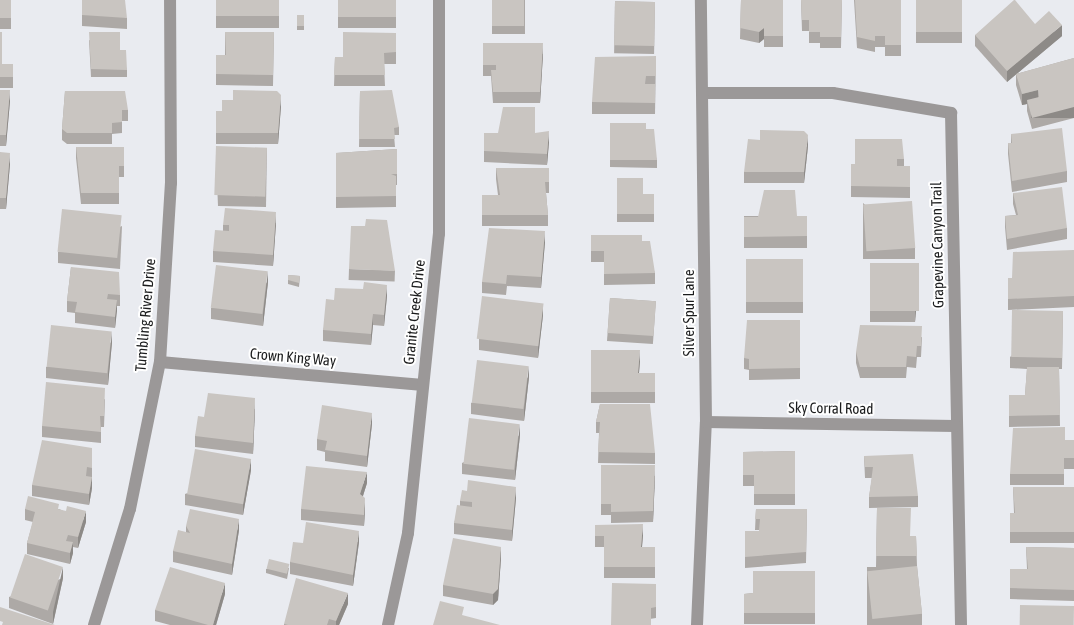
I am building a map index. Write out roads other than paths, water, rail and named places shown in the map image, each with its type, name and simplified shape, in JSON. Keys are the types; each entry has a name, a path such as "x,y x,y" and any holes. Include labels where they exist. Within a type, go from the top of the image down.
{"street":[{"name":"Tumbling River Drive","path":"94,625 130,509 160,362 171,183 170,0"},
{"name":"Granite Creek Drive","path":"388,625 408,533 439,234 439,0"},
{"name":"Silver Spur Lane","path":"697,625 706,422 704,93 701,0"},
{"name":"Grapevine Canyon Trail","path":"704,93 833,93 951,113 961,625"},
{"name":"Crown King Way","path":"160,362 423,385"},
{"name":"Sky Corral Road","path":"706,422 956,426"}]}
